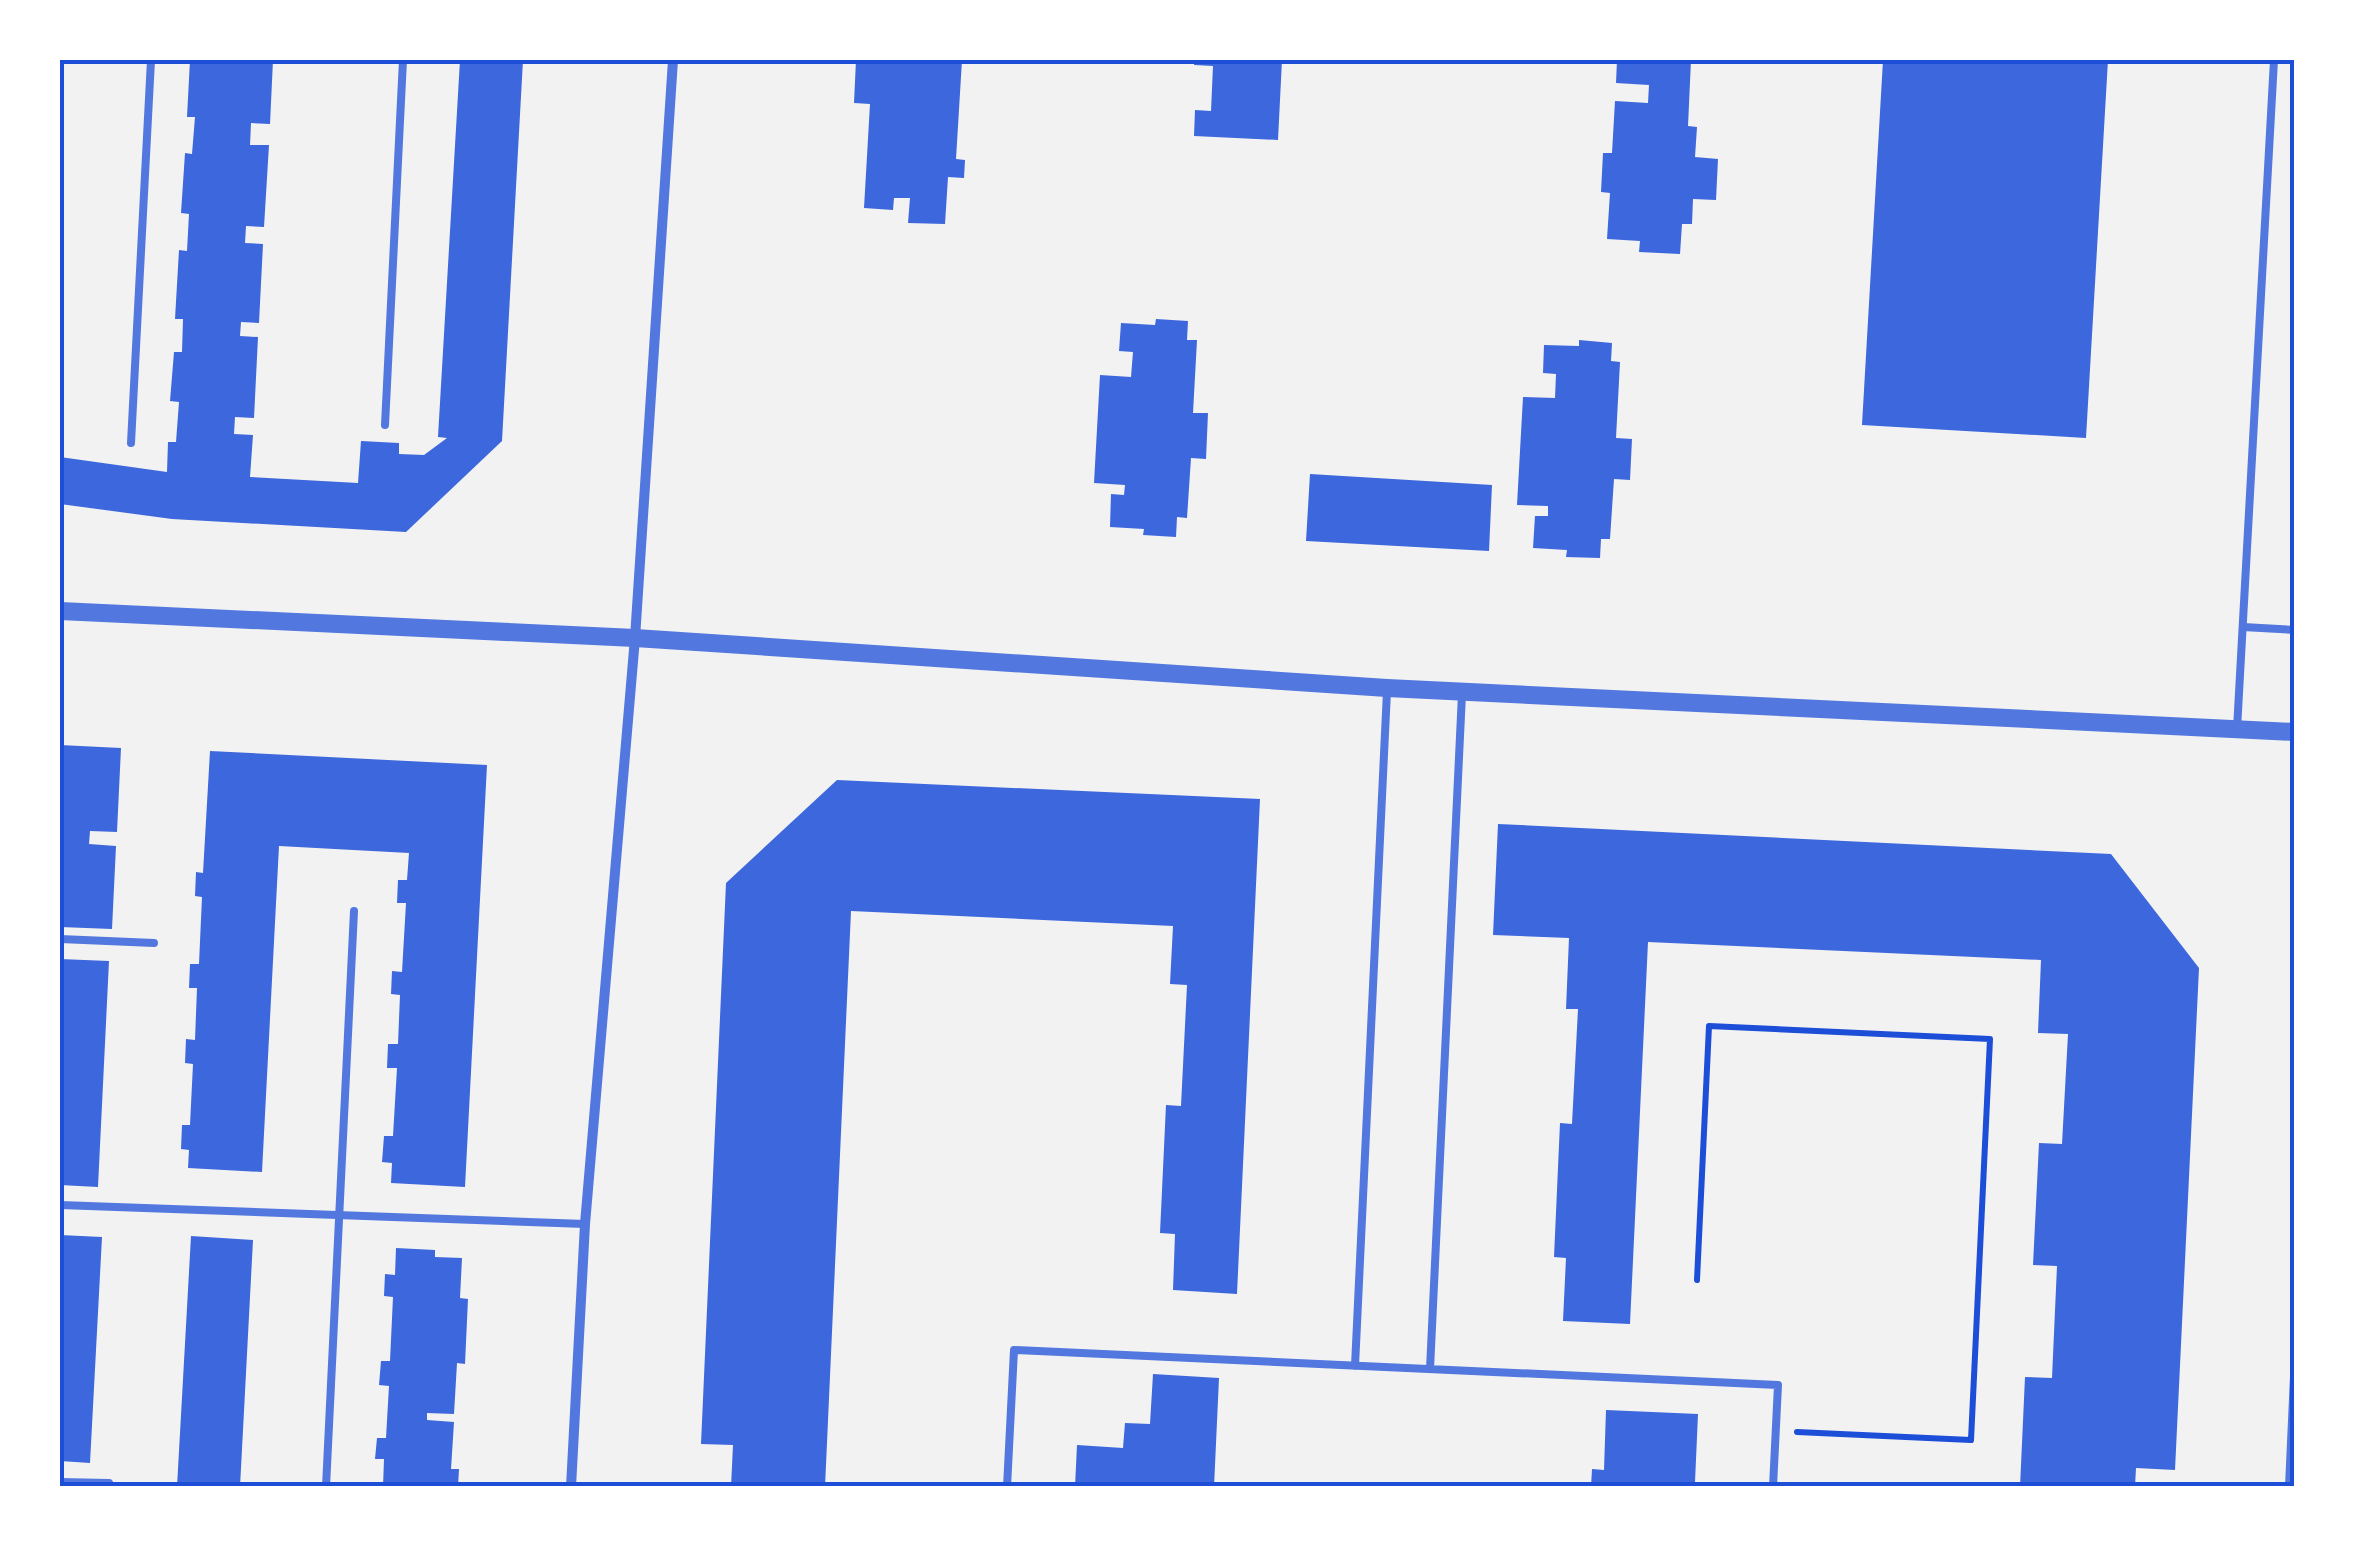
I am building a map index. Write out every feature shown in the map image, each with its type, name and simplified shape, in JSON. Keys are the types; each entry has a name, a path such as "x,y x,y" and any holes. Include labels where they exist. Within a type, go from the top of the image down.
{"street":[{"path":"571,1487 585,1224 635,638 673,60"},
{"path":"60,611 635,638 1387,688 2295,732"},
{"path":"2290,1487 2295,1376"}],"lane":[{"path":"132,444 151,60"},
{"path":"385,425 404,60"},
{"path":"2236,729 2274,60"},
{"path":"2243,627 2295,630"},
{"path":"1355,1366 1387,688"},
{"path":"1430,1369 1462,691"},
{"path":"326,1487 354,912"},
{"path":"60,939 154,942"},
{"path":"60,1205 585,1224"},
{"path":"1007,1487 1014,1350 1778,1386 1773,1487"},
{"path":"60,1482 109,1484"}],"path":[{"path":"1697,1280 1708,1026 1990,1040 1971,1440 1776,1431"}],"building":[{"path":"190,60 273,60 270,124 251,123 250,145 269,145 264,227 246,226 245,243 263,244 259,323 241,322 240,336 258,337 254,418 235,417 234,434 253,435 250,477 358,483 361,441 399,443 399,454 424,455 447,438 438,437 460,60 523,60 502,441 406,532 172,519 60,504 60,457 167,472 168,442 176,442 179,402 170,401 174,352 182,352 183,319 175,319 179,250 187,251 189,214 181,213 185,153 192,154 195,117 187,117"},
{"path":"856,60 962,60 956,159 965,160 964,178 948,177 945,224 908,223 910,198 894,198 893,210 864,208 870,104 854,103"},
{"path":"1195,60 1282,60 1278,140 1194,136 1195,110 1211,111 1213,66 1194,65"},
{"path":"1617,60 1691,60 1688,126 1697,127 1695,157 1718,159 1716,200 1693,199 1692,224 1682,224 1680,254 1639,252 1640,241 1607,239 1610,193 1601,192 1603,153 1612,153 1615,101 1648,103 1649,85 1616,83"},
{"path":"1883,60 2108,60 2086,438 1862,425"},
{"path":"1156,319 1188,321 1187,340 1197,340 1193,413 1208,413 1206,459 1191,458 1187,518 1177,517 1176,537 1143,535 1144,529 1110,527 1111,494 1124,495 1125,485 1094,483 1100,375 1131,377 1133,352 1119,351 1121,323 1155,325"},
{"path":"1579,340 1612,343 1611,361 1620,362 1616,438 1632,439 1630,480 1614,479 1610,539 1601,539 1600,558 1566,557 1567,550 1533,548 1535,516 1548,516 1548,506 1517,505 1523,397 1555,398 1556,374 1543,373 1544,345 1579,346"},
{"path":"1310,474 1492,485 1489,551 1306,541"},
{"path":"60,745 121,748 117,832 90,831 89,844 116,846 112,929 60,927"},
{"path":"210,751 487,765 465,1187 391,1183 392,1163 382,1162 384,1136 393,1136 397,1068 387,1068 388,1044 398,1044 400,995 391,994 392,971 402,972 406,903 397,903 398,880 407,880 409,853 279,846 262,1172 188,1168 189,1150 181,1149 182,1125 190,1125 193,1064 185,1063 186,1039 195,1040 197,988 189,988 190,964 199,964 202,897 195,896 196,872 203,873"},
{"path":"837,780 1260,799 1237,1294 1173,1290 1175,1234 1160,1233 1166,1105 1181,1106 1187,985 1170,984 1173,926 851,911 825,1487 731,1487 733,1445 701,1444 726,883"},
{"path":"1498,824 2111,854 2199,968 2175,1470 2136,1468 2135,1487 2020,1487 2025,1377 2052,1378 2057,1266 2033,1265 2039,1143 2062,1144 2068,1034 2038,1033 2041,960 1648,942 1630,1324 1563,1321 1566,1258 1554,1257 1560,1123 1572,1124 1578,1009 1566,1009 1569,938 1493,935"},
{"path":"60,959 109,961 98,1187 60,1185"},
{"path":"60,1235 102,1237 90,1463 60,1461"},
{"path":"191,1236 253,1240 240,1487 177,1487"},
{"path":"396,1248 435,1250 435,1257 462,1258 460,1298 468,1299 465,1364 457,1363 454,1414 427,1413 427,1420 454,1422 451,1469 459,1469 458,1487 383,1487 384,1459 375,1459 377,1438 386,1438 389,1386 379,1385 381,1361 390,1361 393,1297 384,1296 385,1274 395,1275"},
{"path":"1153,1374 1219,1378 1214,1487 1075,1487 1077,1445 1123,1448 1125,1423 1150,1424"},
{"path":"1606,1410 1698,1414 1695,1482 1732,1487 1591,1487 1592,1469 1604,1470"}]}
